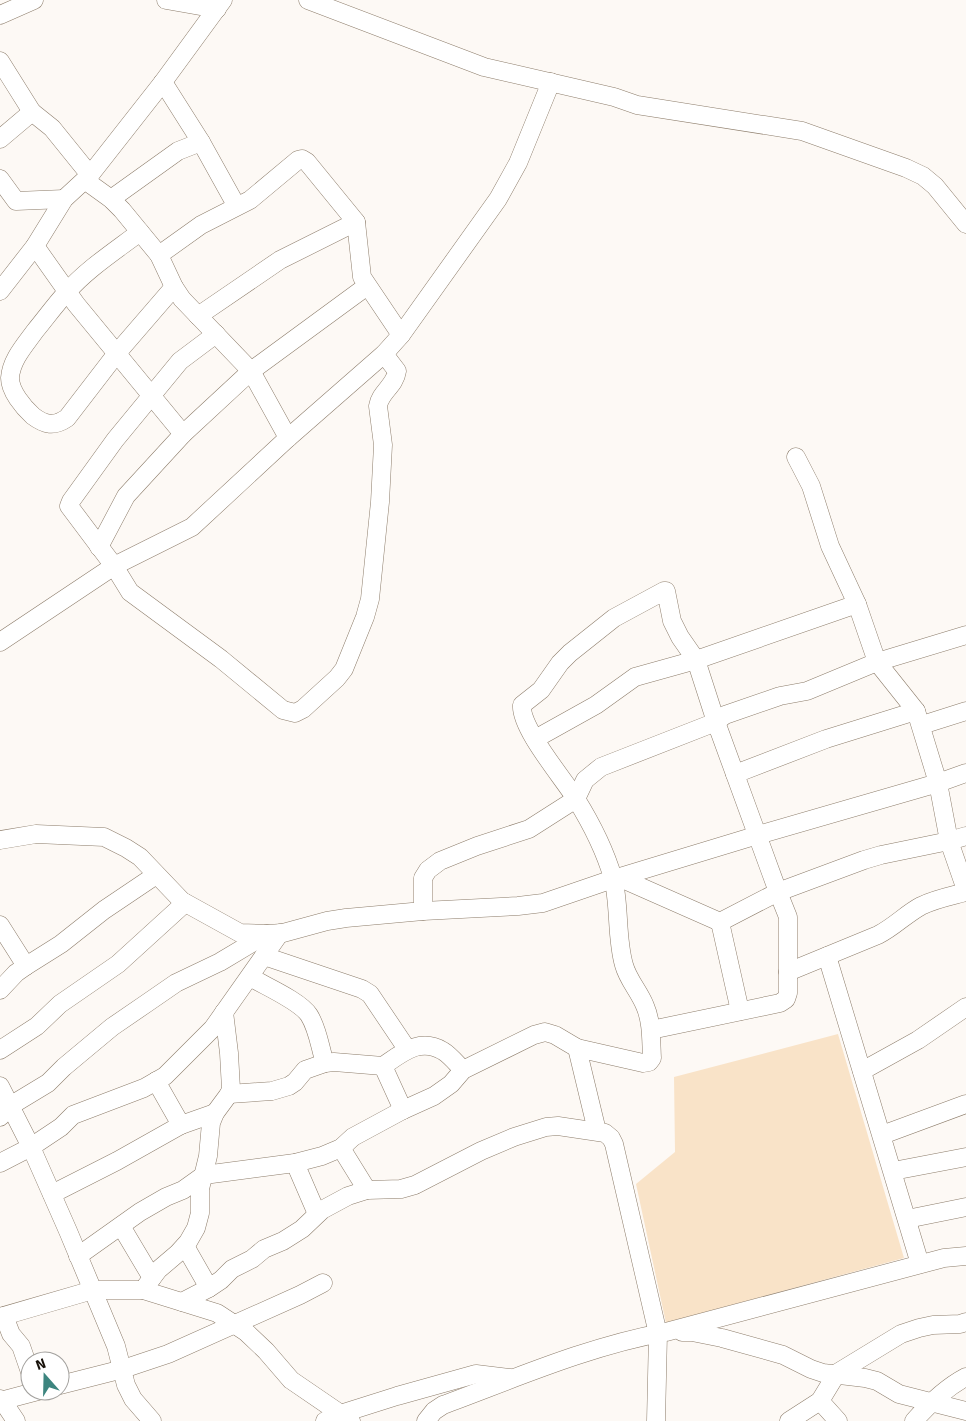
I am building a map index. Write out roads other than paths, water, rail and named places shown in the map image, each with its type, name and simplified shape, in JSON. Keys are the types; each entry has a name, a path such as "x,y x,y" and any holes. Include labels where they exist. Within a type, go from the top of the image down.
{"street":[{"path":"0,15 34,0"},
{"path":"166,0 220,4"},
{"path":"308,0 484,67 637,105 802,131 906,168 923,176 935,186 966,224"},
{"path":"0,291 35,246 64,199 88,178 163,82 220,4"},
{"path":"0,61 32,112 52,128 88,178 122,210 159,255 174,287 182,299 251,371 288,438"},
{"path":"163,82 236,205"},
{"path":"0,642 114,566 192,527 288,438 384,354 401,335 498,199 518,163 550,82"},
{"path":"0,140 32,112"},
{"path":"111,199 178,151 200,142"},
{"path":"159,255 201,225 236,205 250,200 298,160 302,159 356,222 362,277 401,335"},
{"path":"0,179 16,201 64,199"},
{"path":"198,316 280,260 356,222"},
{"path":"140,232 98,263 67,292 21,349 12,365 11,388 32,415 45,424 58,424 67,418 117,353 174,287"},
{"path":"35,246 67,292 183,434"},
{"path":"99,547 126,496 183,434 251,371 367,286"},
{"path":"216,334 180,361 115,440 69,506 114,566 130,592 221,659 283,710 295,713 303,709 337,678 344,669 365,617 370,599 380,502 383,445 378,406 379,400 396,379 397,371 384,354"},
{"path":"788,972 885,931 926,904 966,891 958,839 938,783 919,718 877,662 857,604 830,546 811,486 796,457"},
{"path":"78,1256 140,1212 166,1197 183,1190 204,1175 295,1163 322,1156 341,1148 354,1138 402,1110 434,1096 451,1084 463,1070 534,1035 545,1032 555,1034 577,1048 643,1063 649,1062 652,1058 651,1030 645,1006 628,978 623,964 616,878 597,837 576,799 535,739 521,711 522,705 541,690 560,663 570,653 620,614 666,591 669,610 676,630 696,660 716,722 788,917 788,993 786,999 780,1003 651,1030"},
{"path":"535,739 596,705 635,677 696,660 857,604"},
{"path":"422,911 423,878 428,870 440,861 476,846 529,829 576,799 586,780 601,767 716,722 725,714 780,696 812,689 877,662 966,635"},
{"path":"735,774 826,738 919,718 966,711"},
{"path":"0,840 36,834 104,837 140,857 185,903 240,933 273,934 346,918 543,903 616,878 938,783 966,773"},
{"path":"720,922 778,892 881,855 958,839"},
{"path":"0,990 16,973 156,875"},
{"path":"616,878 720,922"},
{"path":"0,1050 37,1026 60,1004 118,964 185,903"},
{"path":"720,922 740,1011"},
{"path":"0,925 7,951 26,966"},
{"path":"0,1163 31,1147 61,1127 73,1115 165,1076 213,1028 264,956 273,934"},
{"path":"5,1112 48,1083 112,1026 146,1003 176,984 273,934"},
{"path":"264,956 362,989 370,994 407,1049"},
{"path":"827,956 920,1264"},
{"path":"250,977 300,1006 309,1015 315,1028 325,1063"},
{"path":"862,1071 918,1040 966,1007"},
{"path":"148,1284 158,1270 185,1246 196,1228 200,1213 200,1189 204,1175 211,1123 215,1113 229,1094 231,1072 224,1012"},
{"path":"229,1094 272,1091 289,1086 305,1070 325,1063 383,1066 407,1049 417,1045 431,1046 444,1051 463,1070"},
{"path":"577,1048 597,1131"},
{"path":"383,1066 402,1110"},
{"path":"156,1081 181,1125"},
{"path":"0,1086 5,1112 31,1147 93,1290 116,1346 126,1385 133,1399 152,1421"},
{"path":"882,1135 966,1104"},
{"path":"52,1194 117,1162 181,1125 215,1113"},
{"path":"182,1302 209,1288 232,1269 252,1259 264,1249 283,1241 302,1229 317,1214 335,1202 367,1190 401,1189 415,1186 482,1150 546,1127 558,1126 606,1133 614,1144 662,1333 656,1421"},
{"path":"341,1148 367,1190"},
{"path":"892,1171 966,1157"},
{"path":"295,1163 317,1214"},
{"path":"907,1219 966,1207"},
{"path":"121,1226 148,1284"},
{"path":"185,1246 209,1288"},
{"path":"426,1421 434,1411 443,1405 625,1340 662,1333 944,1258 966,1256"},
{"path":"70,1382 123,1369 168,1354 323,1283"},
{"path":"23,1351 2,1316 93,1290 148,1284 182,1302 217,1313 246,1332 266,1350 291,1380 339,1419 476,1374 514,1379"},
{"path":"789,1421 820,1401 837,1373 901,1334 932,1325 966,1322"},
{"path":"662,1333 692,1332 722,1338 783,1355 810,1369 823,1373 837,1373 866,1378 877,1381 899,1394 966,1411"},
{"path":"914,1421 932,1401 952,1385 966,1377"},
{"path":"16,1421 1,1400 20,1395"},
{"path":"820,1401 838,1421"}]}
